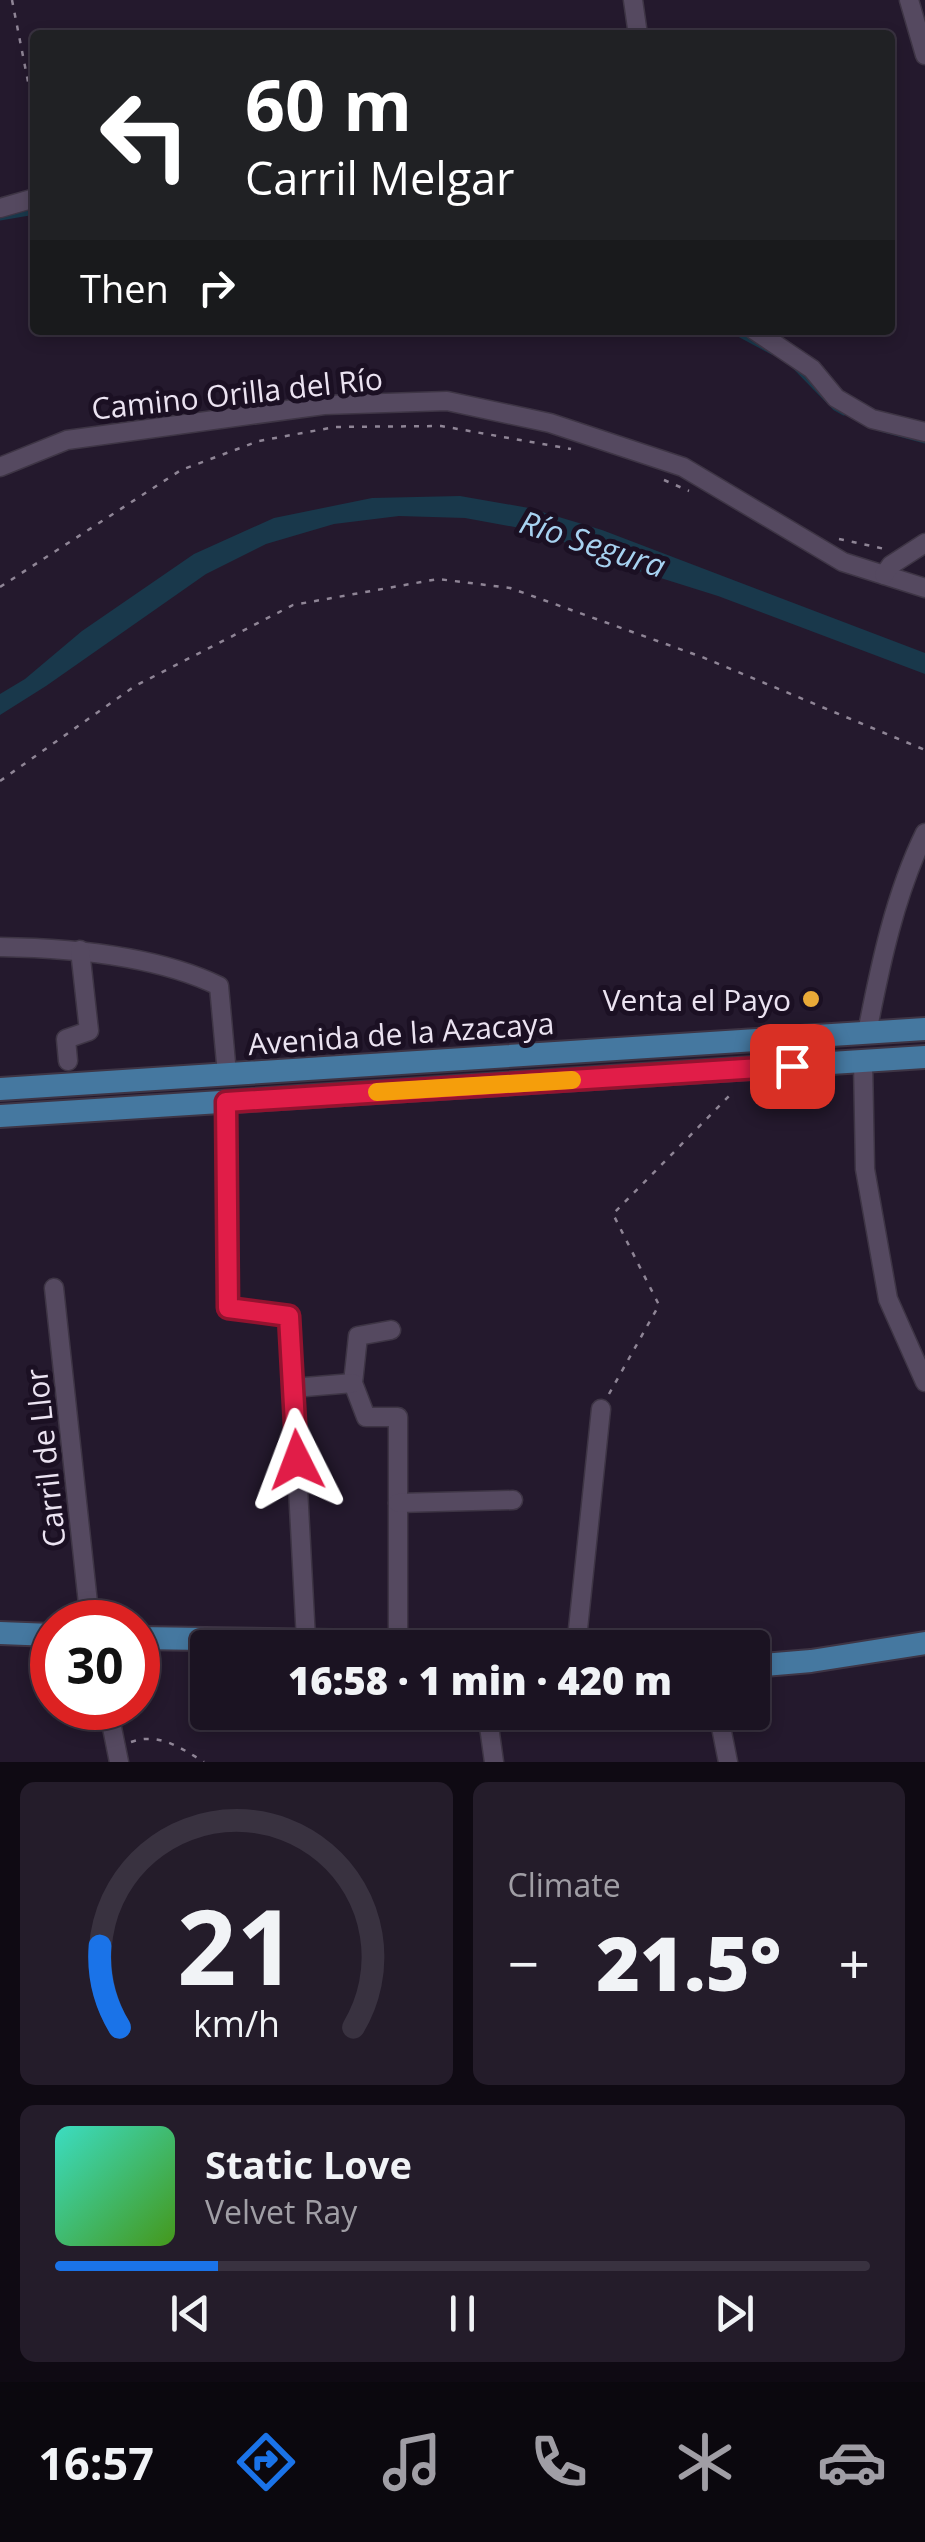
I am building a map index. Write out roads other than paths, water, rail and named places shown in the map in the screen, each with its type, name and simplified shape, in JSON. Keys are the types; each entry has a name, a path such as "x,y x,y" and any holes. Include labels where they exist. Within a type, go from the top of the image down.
{"main road":[{"name":"Avenida de la Azacaya","path":"0,1088 925,1029"},
{"name":"Avenida de la Azacaya","path":"0,1116 925,1057"},
{"path":"0,1632 30,1634"},
{"path":"160,1638 190,1639"},
{"path":"770,1664 925,1643"}],"street":[{"path":"633,0 637,30"},
{"path":"910,0 925,55"},
{"path":"0,208 30,199"},
{"path":"761,335 812,369 836,398 872,419 925,432"},
{"name":"Camino Orilla del Río","path":"0,468 67,440 324,405 447,401 550,423 683,467 843,562 925,588"},
{"path":"884,575 891,565 925,543"},
{"path":"867,1033 906,879 925,832"},
{"path":"0,947 80,950 167,969 219,986 227,1074"},
{"path":"68,1061 66,1039 89,1031 80,950"},
{"path":"863,1061 864,1168 888,1299 925,1382"},
{"path":"226,1102 228,1308 289,1316 305,1630"},
{"name":"Carril de Llor","path":"54,1288 88,1600"},
{"path":"390,1330 358,1336 353,1384 366,1418 398,1417 398,1630"},
{"path":"293,1388 353,1384"},
{"path":"578,1630 601,1409"},
{"path":"398,1504 513,1500"},
{"path":"112,1730 117,1755"},
{"path":"490,1730 494,1762"},
{"path":"722,1730 728,1762"}],"water":[{"name":"Río Segura","path":"460,496 529,508 602,530 925,653 925,674 536,531 465,518 399,516 334,524 266,544 206,574 0,715 0,694 25,679 82,631 194,554 274,518 372,498"}],"waterway":[{"path":"0,218 30,213"},
{"path":"740,335 772,352"},
{"path":"794,366 844,413"},
{"path":"877,428 925,441"}],"place":[{"name":"Venta el Payo","path":"811,999"}]}
